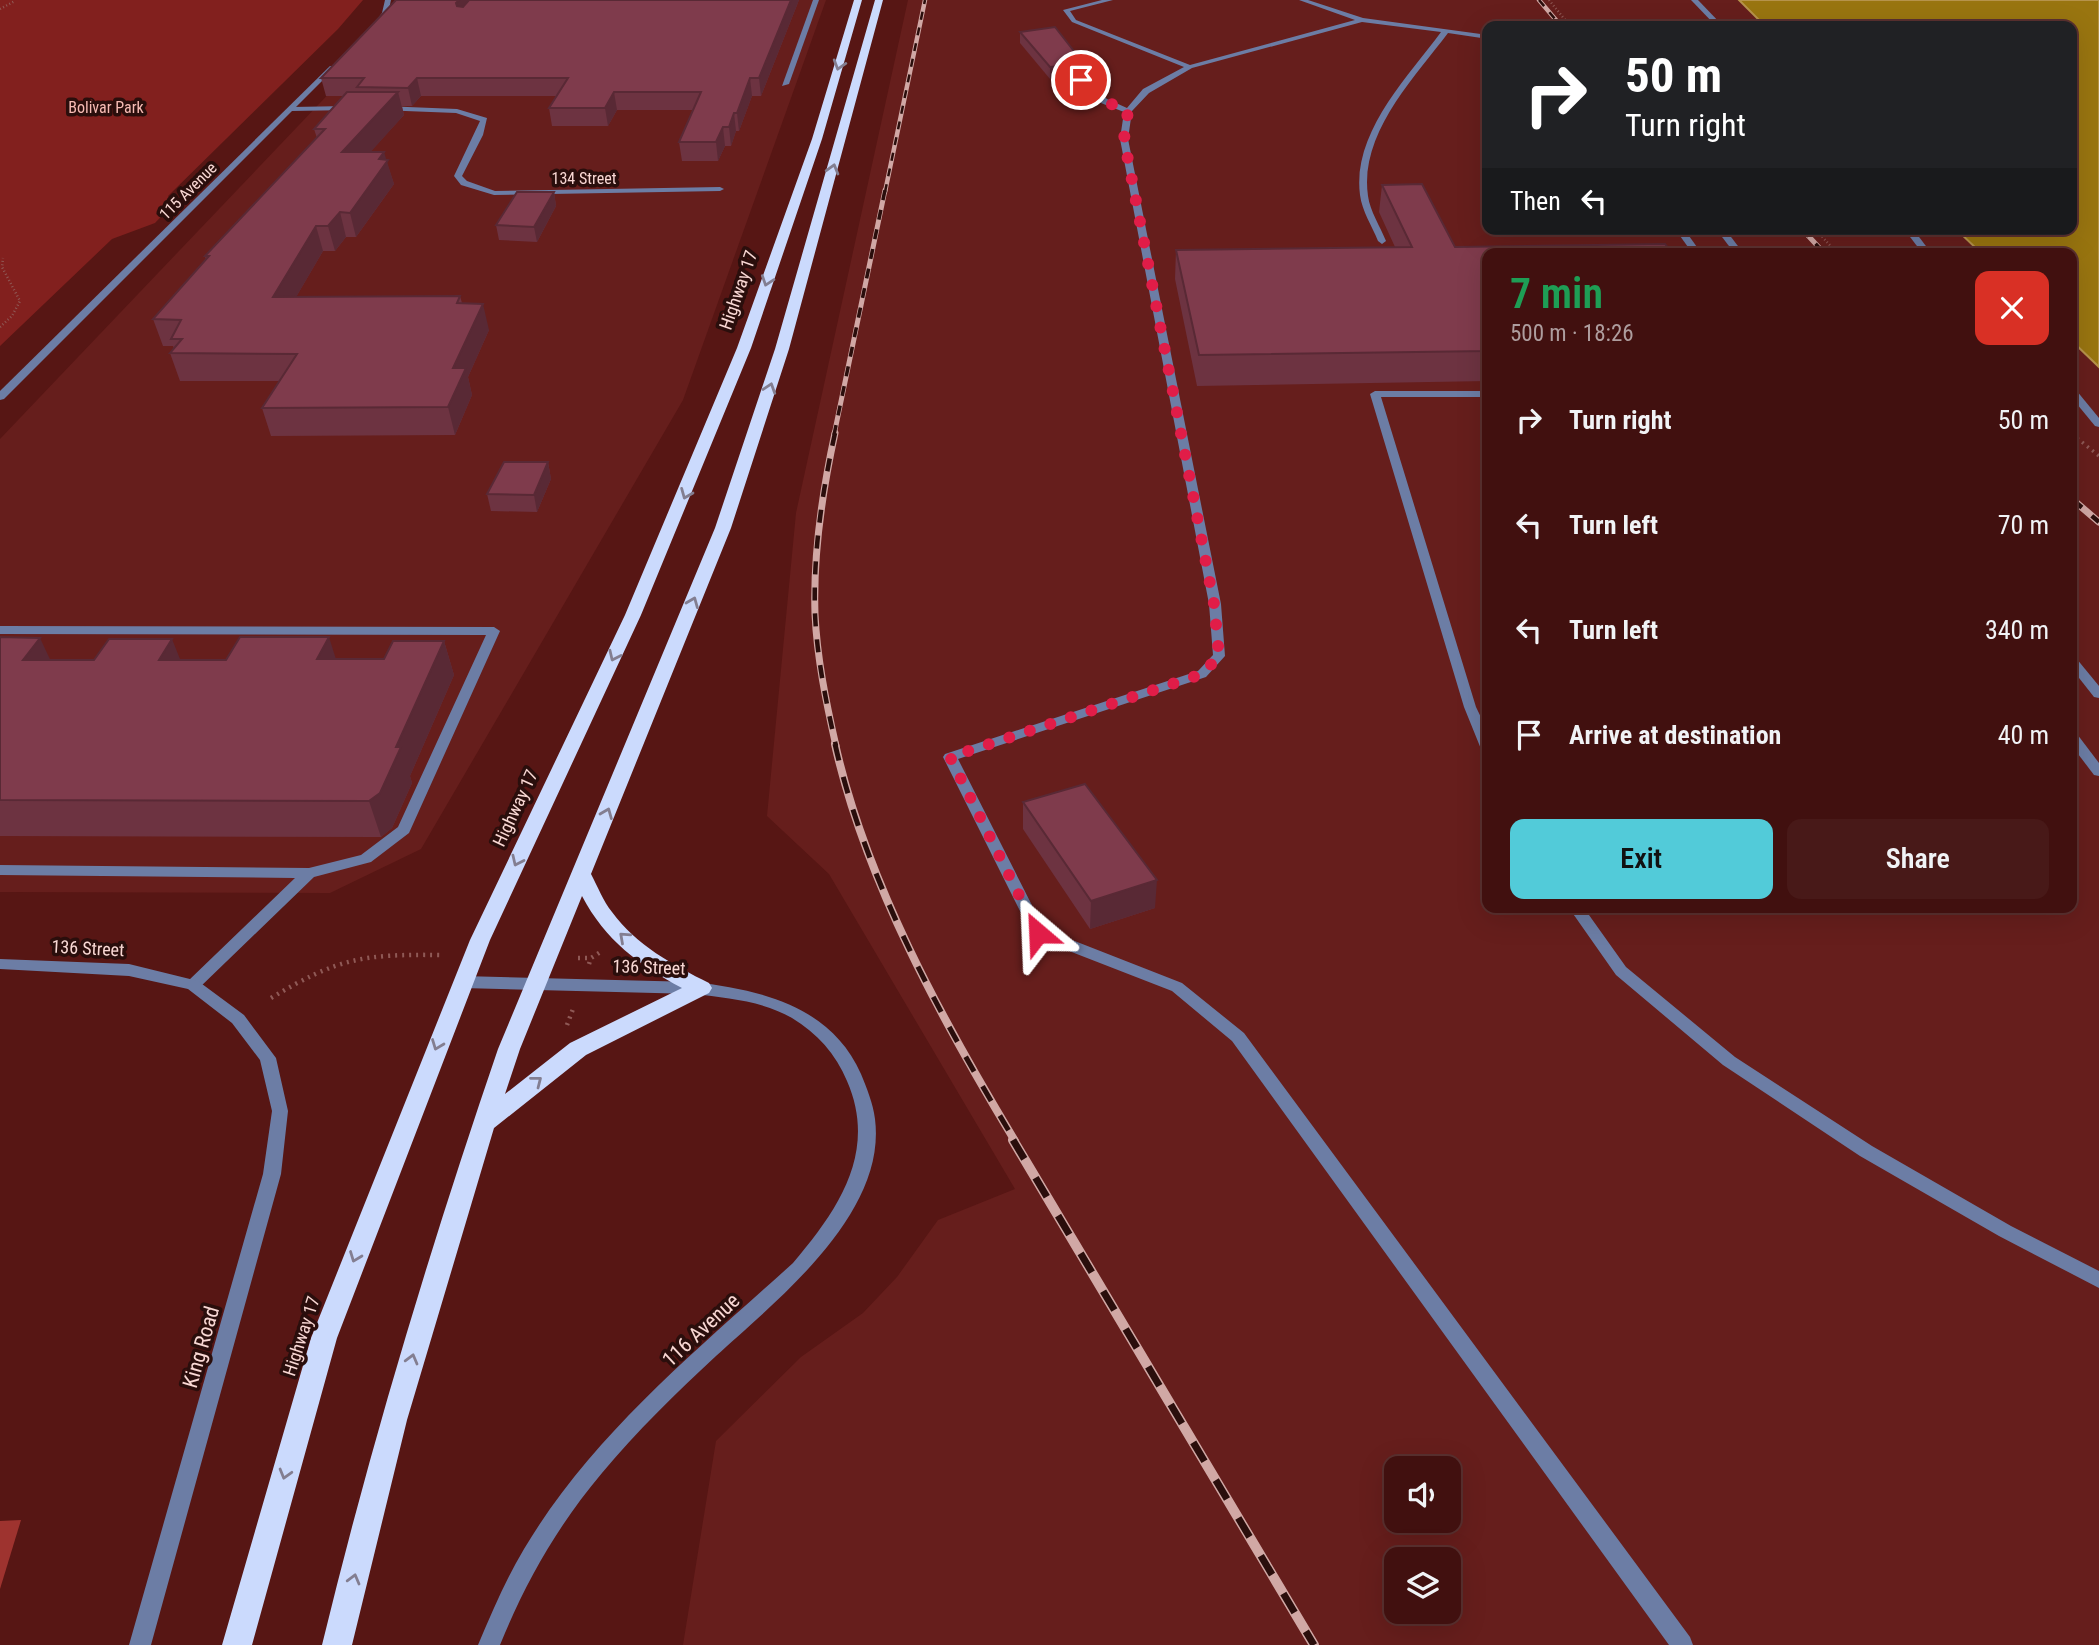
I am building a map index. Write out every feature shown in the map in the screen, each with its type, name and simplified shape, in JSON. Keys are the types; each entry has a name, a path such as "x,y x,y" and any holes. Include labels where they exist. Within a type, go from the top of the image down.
{"highway":[{"name":"Highway 17","path":"237,1645 324,1338 462,982 633,615 707,441 744,348 817,139 858,0"},
{"path":"337,1645 421,1325 484,1123 509,1049 723,528 782,349 879,0"},
{"path":"582,876 603,915 622,937 669,972 701,988"},
{"path":"484,1123 578,1049 701,988"}],"street":[{"path":"366,33 385,14 388,0"},
{"path":"785,84 817,0"},
{"path":"1110,0 1066,10 1074,21 1190,67"},
{"path":"1302,0 1362,19 1482,36"},
{"path":"1694,0 1715,21"},
{"path":"1362,19 1190,67 1146,91 1128,111 1124,139 1214,604 1219,656 1202,674 950,757 1038,933 1177,987 1238,1037 1682,1645"},
{"path":"1382,241 1364,196 1365,158 1391,106 1446,31"},
{"name":"115 Avenue","path":"0,397 338,61"},
{"path":"1081,80 1104,101 1128,111"},
{"path":"291,109 359,108"},
{"name":"134 Street","path":"373,108 457,110 484,120 481,135 461,166 458,176 464,183 494,193 720,189"},
{"path":"1482,394 1375,394 1470,707 1482,735"},
{"path":"2077,398 2099,424"},
{"path":"0,630 494,631 404,830 366,859 309,873 0,870"},
{"path":"2077,667 2099,694"},
{"path":"2077,743 2099,772"},
{"path":"2077,759 2089,759"},
{"path":"193,985 309,873"},
{"path":"1580,913 1621,971 1729,1061 1866,1151 2005,1231 2099,1280"},
{"name":"136 Street","path":"0,964 129,970 193,985 238,1019 268,1058"},
{"name":"136 Street","path":"462,982 701,988 761,998 785,1007 824,1035"},
{"name":"116 Avenue","path":"489,1645 503,1610 538,1544 598,1465 623,1434 799,1268 839,1218 856,1188 865,1157 866,1107 858,1082 845,1059 824,1035"},
{"name":"King Road","path":"140,1645 272,1174 280,1111 268,1058"}],"path":[{"path":"1549,0 1566,21"},
{"path":"0,9 15,1"},
{"path":"1821,235 1832,248"},
{"path":"0,327 12,316 20,301 2,267 3,258"},
{"path":"2077,439 2099,456"},
{"path":"578,958 591,958 604,950"},
{"path":"271,998 313,973 345,960 376,954 440,955"},
{"path":"588,965 591,958"}],"shaded area":[{"path":"418,0 826,0 683,400 421,849 330,893 0,892 0,439"},
{"path":"908,0 1739,0 1760,21 1482,21 1482,235 1962,235 1976,248 1482,248 1482,913 2077,913 2077,346 2099,367 2099,1645 683,1645 716,1441 801,1357 863,1313 897,1277 938,1220 1015,1189 829,874 767,816 796,513"},
{"path":"1739,0 2099,0 2099,367 2077,346 2077,248 1976,248 1962,235 2077,235 2077,21 1760,21"},
{"path":"21,1520 0,1589 0,1521"}],"green space":[{"name":"Bolivar Park","path":"0,0 363,0 338,29 168,196 173,204 155,223 112,239 0,346"}],"building":[{"path":"396,0 459,0 457,6 463,7 469,0 791,0 759,78 750,78 729,127 723,127 716,142 679,142 701,92 614,92 605,108 549,108 568,78 417,78 408,88 357,87 364,78 321,78"},
{"path":"1055,27 1084,64 1050,67 1020,32"},
{"path":"347,92 398,92 342,152 384,152 379,159 388,160 350,213 340,212 328,226 316,226 273,297 460,296 457,303 483,304 453,368 466,368 448,407 262,408 297,354 170,353 182,339 171,339 181,320 153,319 209,256 205,256 325,129 314,129"},
{"path":"1422,184 1455,247 1665,244 1668,248 1482,248 1482,351 1199,355 1176,250 1412,247 1382,185"},
{"path":"517,192 554,192 534,227 496,225"},
{"path":"504,462 548,462 534,495 487,494"},
{"path":"0,637 40,638 23,660 94,660 109,639 172,639 159,660 226,660 240,637 329,637 317,659 384,659 393,641 444,641 396,747 401,747 380,793 369,801 0,800"},
{"path":"1085,784 1157,880 1091,901 1023,802"}],"railway":[{"path":"885,192 925,0"},
{"path":"1539,0 1557,21"},
{"path":"834,435 885,190"},
{"path":"1808,235 1819,248"},
{"path":"835,433 819,523 815,591 820,664 836,746"},
{"path":"2077,503 2099,522"},
{"path":"835,744 866,847 909,949 960,1047 1015,1141"},
{"path":"1013,1140 1314,1645"}],"route":[{"path":"1038,933 950,757 1202,674 1219,656 1214,604 1124,139 1128,111 1104,101 1081,80"}]}
